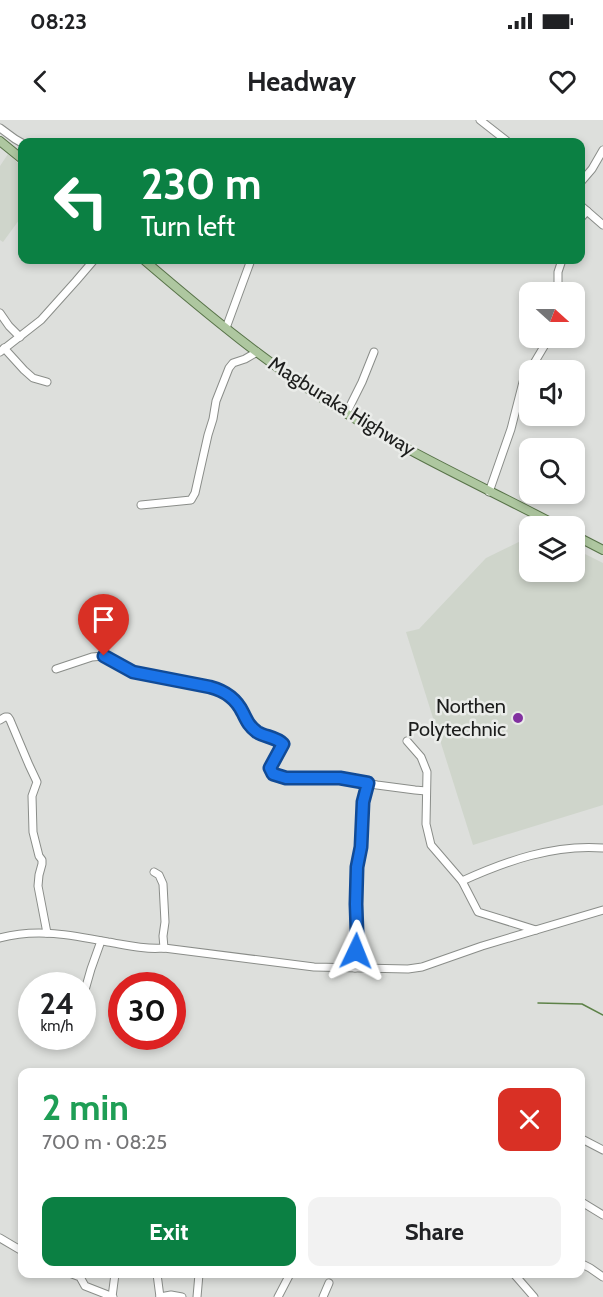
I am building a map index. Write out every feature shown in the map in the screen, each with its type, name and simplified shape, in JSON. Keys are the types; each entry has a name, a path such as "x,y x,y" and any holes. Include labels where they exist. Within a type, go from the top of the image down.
{"main road":[{"path":"0,141 18,156"},
{"name":"Magburaka Highway","path":"149,264 257,352 346,414 388,439 538,516"},
{"path":"585,541 603,550"}],"street":[{"path":"480,120 503,138"},
{"path":"0,128 18,141"},
{"path":"585,177 603,150"},
{"path":"585,213 587,211 603,225"},
{"path":"47,382 33,378 2,350 41,320 91,264"},
{"path":"226,328 250,264"},
{"path":"558,282 561,264"},
{"path":"0,313 20,337"},
{"path":"141,505 191,500 200,475 216,401 229,368 233,363 257,352"},
{"path":"346,414 374,352"},
{"path":"489,492 511,429 519,398"},
{"path":"56,669 92,657 104,656 139,674 222,691 238,703 248,724 258,733 283,744 270,768 273,774 286,778 340,778 426,790"},
{"path":"0,720 5,717 10,720 37,782 32,796 33,832 42,860 38,886 47,933"},
{"path":"407,741 424,763 427,771 426,824 431,845 462,881 478,912 536,930"},
{"path":"355,968 357,867 361,847 363,802 368,783"},
{"path":"462,881 532,855 565,848 603,848"},
{"path":"154,872 159,875 163,884 164,948"},
{"path":"0,938 47,933 134,947 164,948 314,967 408,969 422,967 482,946 603,910"},
{"path":"90,972 101,941"},
{"path":"585,1141 603,1150"},
{"path":"585,1204 603,1215"},
{"path":"0,1238 18,1248"},
{"path":"585,1266 603,1277"},
{"path":"81,1278 85,1286 113,1297 115,1278"},
{"path":"158,1278 160,1297 171,1295 182,1297"},
{"path":"197,1297 199,1278"},
{"path":"278,1297 288,1278"},
{"path":"517,1278 534,1297"},
{"path":"323,1297 329,1283"}],"shaded area":[{"path":"8,154 18,163 18,221 3,242 0,240 0,166"},
{"name":"Northen Polytechnic","path":"519,542 519,582 585,582 585,554 603,563 603,805 473,845 406,632 419,629 486,558"}],"waterway":[{"path":"538,1003 582,1004 603,1015"}],"place":[{"name":"Northen Polytechnic","path":"518,718"}],"route":[{"path":"104,656 133,672 210,687 230,696 238,703 248,724 258,733 283,744 270,768 273,774 286,778 340,778 368,783 363,802 361,847 357,867 356,951"}]}
